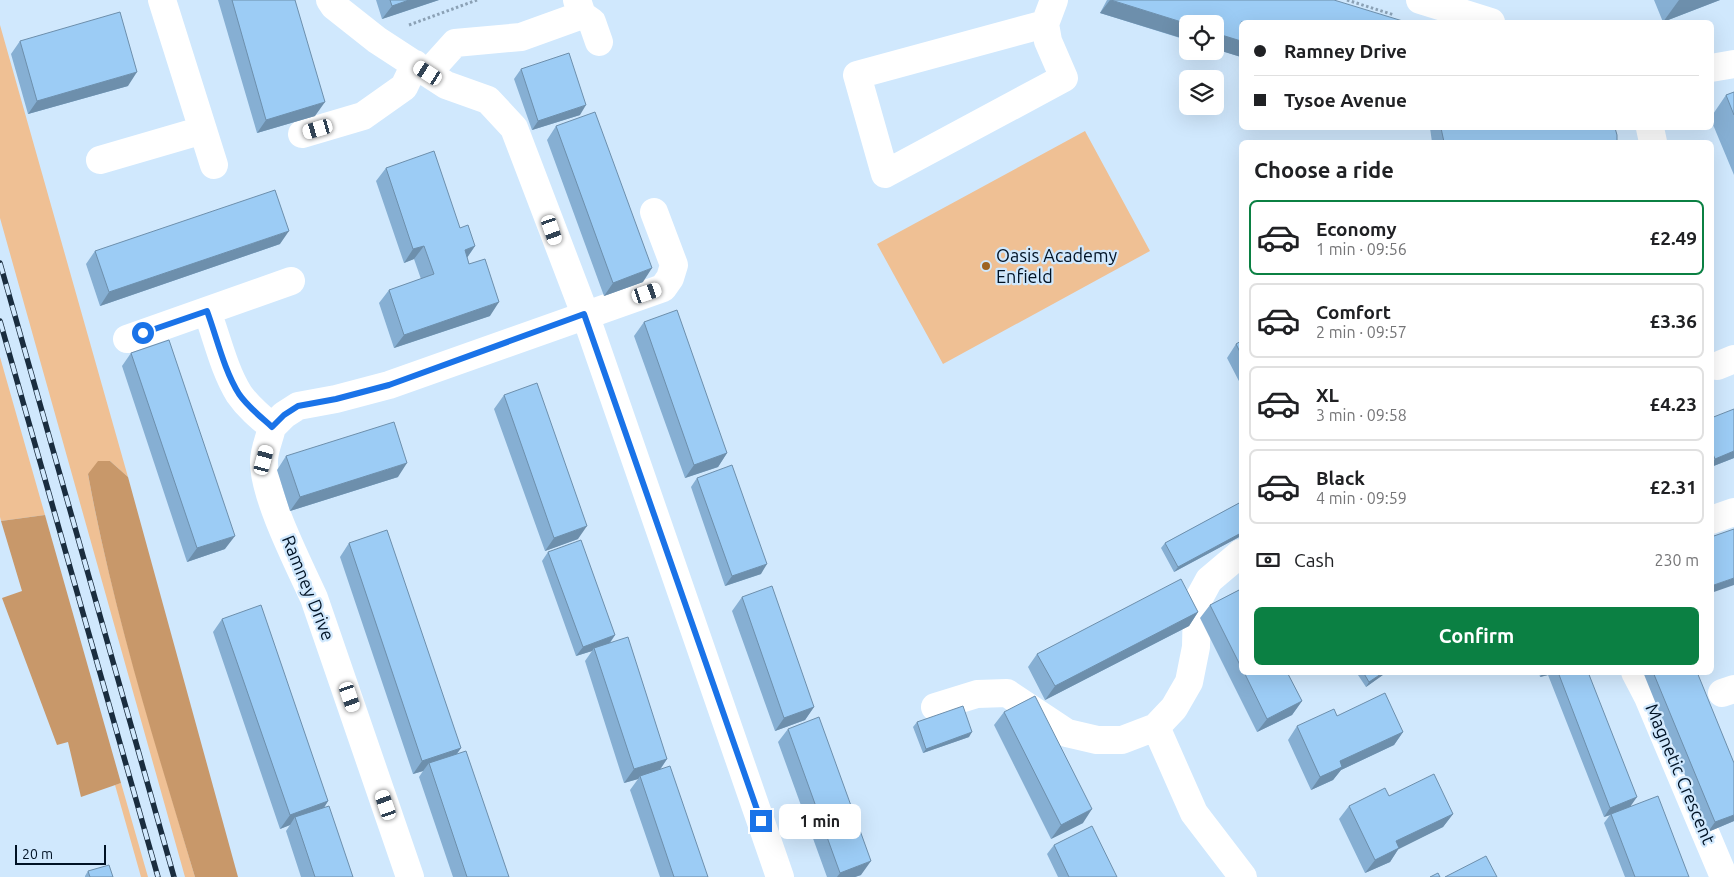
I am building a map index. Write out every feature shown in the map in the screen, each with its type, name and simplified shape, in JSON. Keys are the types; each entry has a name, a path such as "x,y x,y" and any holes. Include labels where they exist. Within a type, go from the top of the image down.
{"street":[{"path":"162,0 214,165"},
{"path":"330,0 334,6 377,40 446,85 488,100 514,128 584,314 780,877"},
{"path":"1420,0 1476,12"},
{"path":"302,134 364,116 404,87 422,68 455,43 521,37 580,8 592,22 599,42"},
{"path":"1050,12 1048,41 1064,78 885,174 857,75 1050,12"},
{"path":"1714,67 1734,64"},
{"path":"100,160 202,130"},
{"path":"207,311 230,376 239,395 252,410 272,427 284,415 298,406 336,399 389,385 584,314 663,288 670,278 674,265 654,212"},
{"path":"127,338 291,281"},
{"name":"Ramney Drive","path":"272,427 264,460 268,487 294,554 314,598 410,877"},
{"path":"1714,519 1734,512"},
{"path":"935,707 977,694 1007,693 1067,733 1082,737 1097,740 1122,740 1156,727 1174,708 1189,682 1196,647 1197,602 1209,580 1239,555"},
{"name":"Magnetic Crescent","path":"1636,675 1648,697 1724,877"},
{"path":"1156,727 1194,813 1243,877"}],"path":[{"path":"377,40 398,29 477,0"},
{"path":"1348,0 1399,17"}],"shaded area":[{"path":"0,25 128,477 110,461 88,474 98,525 123,626 195,877 185,877 0,218"},
{"path":"1085,131 1150,251 943,364 877,244"},
{"path":"0,357 45,515 1,521"},
{"path":"98,461 110,461 128,477 238,877 195,877 122,627 98,525 88,474"},
{"path":"45,515 121,783 81,797 68,742 57,745 2,598 22,591 1,521"},
{"path":"121,783 148,877 141,877 115,785"}],"building":[{"path":"232,0 295,0 325,102 266,120"},
{"path":"390,0 409,0 392,6"},
{"path":"1111,0 1334,0 1399,20 1239,20 1239,40 1224,36 1224,15 1179,15 1179,21"},
{"path":"120,12 137,72 37,101 20,41"},
{"path":"569,53 586,105 538,121 521,69"},
{"path":"1734,92 1734,115 1726,95"},
{"path":"595,112 652,268 613,283 556,126"},
{"path":"1441,130 1616,130 1617,135 1617,140 1444,140"},
{"path":"434,151 460,228 468,225 475,246 465,250 469,264 485,259 499,302 404,335 389,290 434,274 424,246 413,249 386,168"},
{"path":"275,190 289,231 109,292 95,251"},
{"path":"677,310 727,453 694,465 644,322"},
{"path":"169,340 235,536 197,548 131,353"},
{"path":"537,383 587,526 554,538 504,395"},
{"path":"1734,409 1734,451 1715,459 1714,456 1714,417"},
{"path":"394,422 407,463 300,497 286,456"},
{"path":"732,465 767,564 732,576 697,478"},
{"path":"1239,503 1239,534 1178,567 1165,543"},
{"path":"1734,529 1734,578 1714,585 1714,536"},
{"path":"387,530 461,748 422,761 349,543"},
{"path":"581,540 615,635 583,647 548,552"},
{"path":"1181,579 1198,612 1055,686 1037,654"},
{"path":"772,586 814,707 784,718 742,597"},
{"path":"1239,590 1239,663 1210,605"},
{"path":"261,605 328,801 290,815 222,619"},
{"path":"628,637 667,759 634,769 594,648"},
{"path":"1245,675 1289,675 1302,701 1267,719"},
{"path":"1365,675 1380,675 1369,682"},
{"path":"1559,675 1589,675 1637,797 1610,808"},
{"path":"1654,675 1698,675 1734,763 1734,815 1715,822"},
{"path":"1385,693 1403,732 1340,761 1342,767 1320,777 1297,726 1334,709 1337,716"},
{"path":"1035,696 1092,809 1061,825 1004,712"},
{"path":"963,706 972,732 926,749 917,722"},
{"path":"819,717 871,861 840,873 788,729"},
{"path":"466,751 509,877 467,877 429,763"},
{"path":"670,766 708,877 674,877 640,776"},
{"path":"1434,774 1453,814 1396,841 1399,848 1375,860 1349,806 1385,788 1389,796"},
{"path":"1658,796 1689,877 1635,877 1611,814"},
{"path":"329,806 353,877 315,877 295,817"},
{"path":"1092,826 1117,877 1069,877 1054,845"},
{"path":"1486,856 1497,877 1445,877"},
{"path":"109,865 113,877 90,877 88,871"},
{"path":"1438,873 1440,877 1430,877"}],"railway":[{"path":"0,263 174,877"},
{"path":"0,321 158,877"}],"place":[{"name":"Oasis Academy Enfield","path":"986,266"}],"route":[{"path":"143,333 207,311 230,376 239,395 252,410 272,427 284,415 298,406 336,399 389,385 584,314 761,821"}]}
